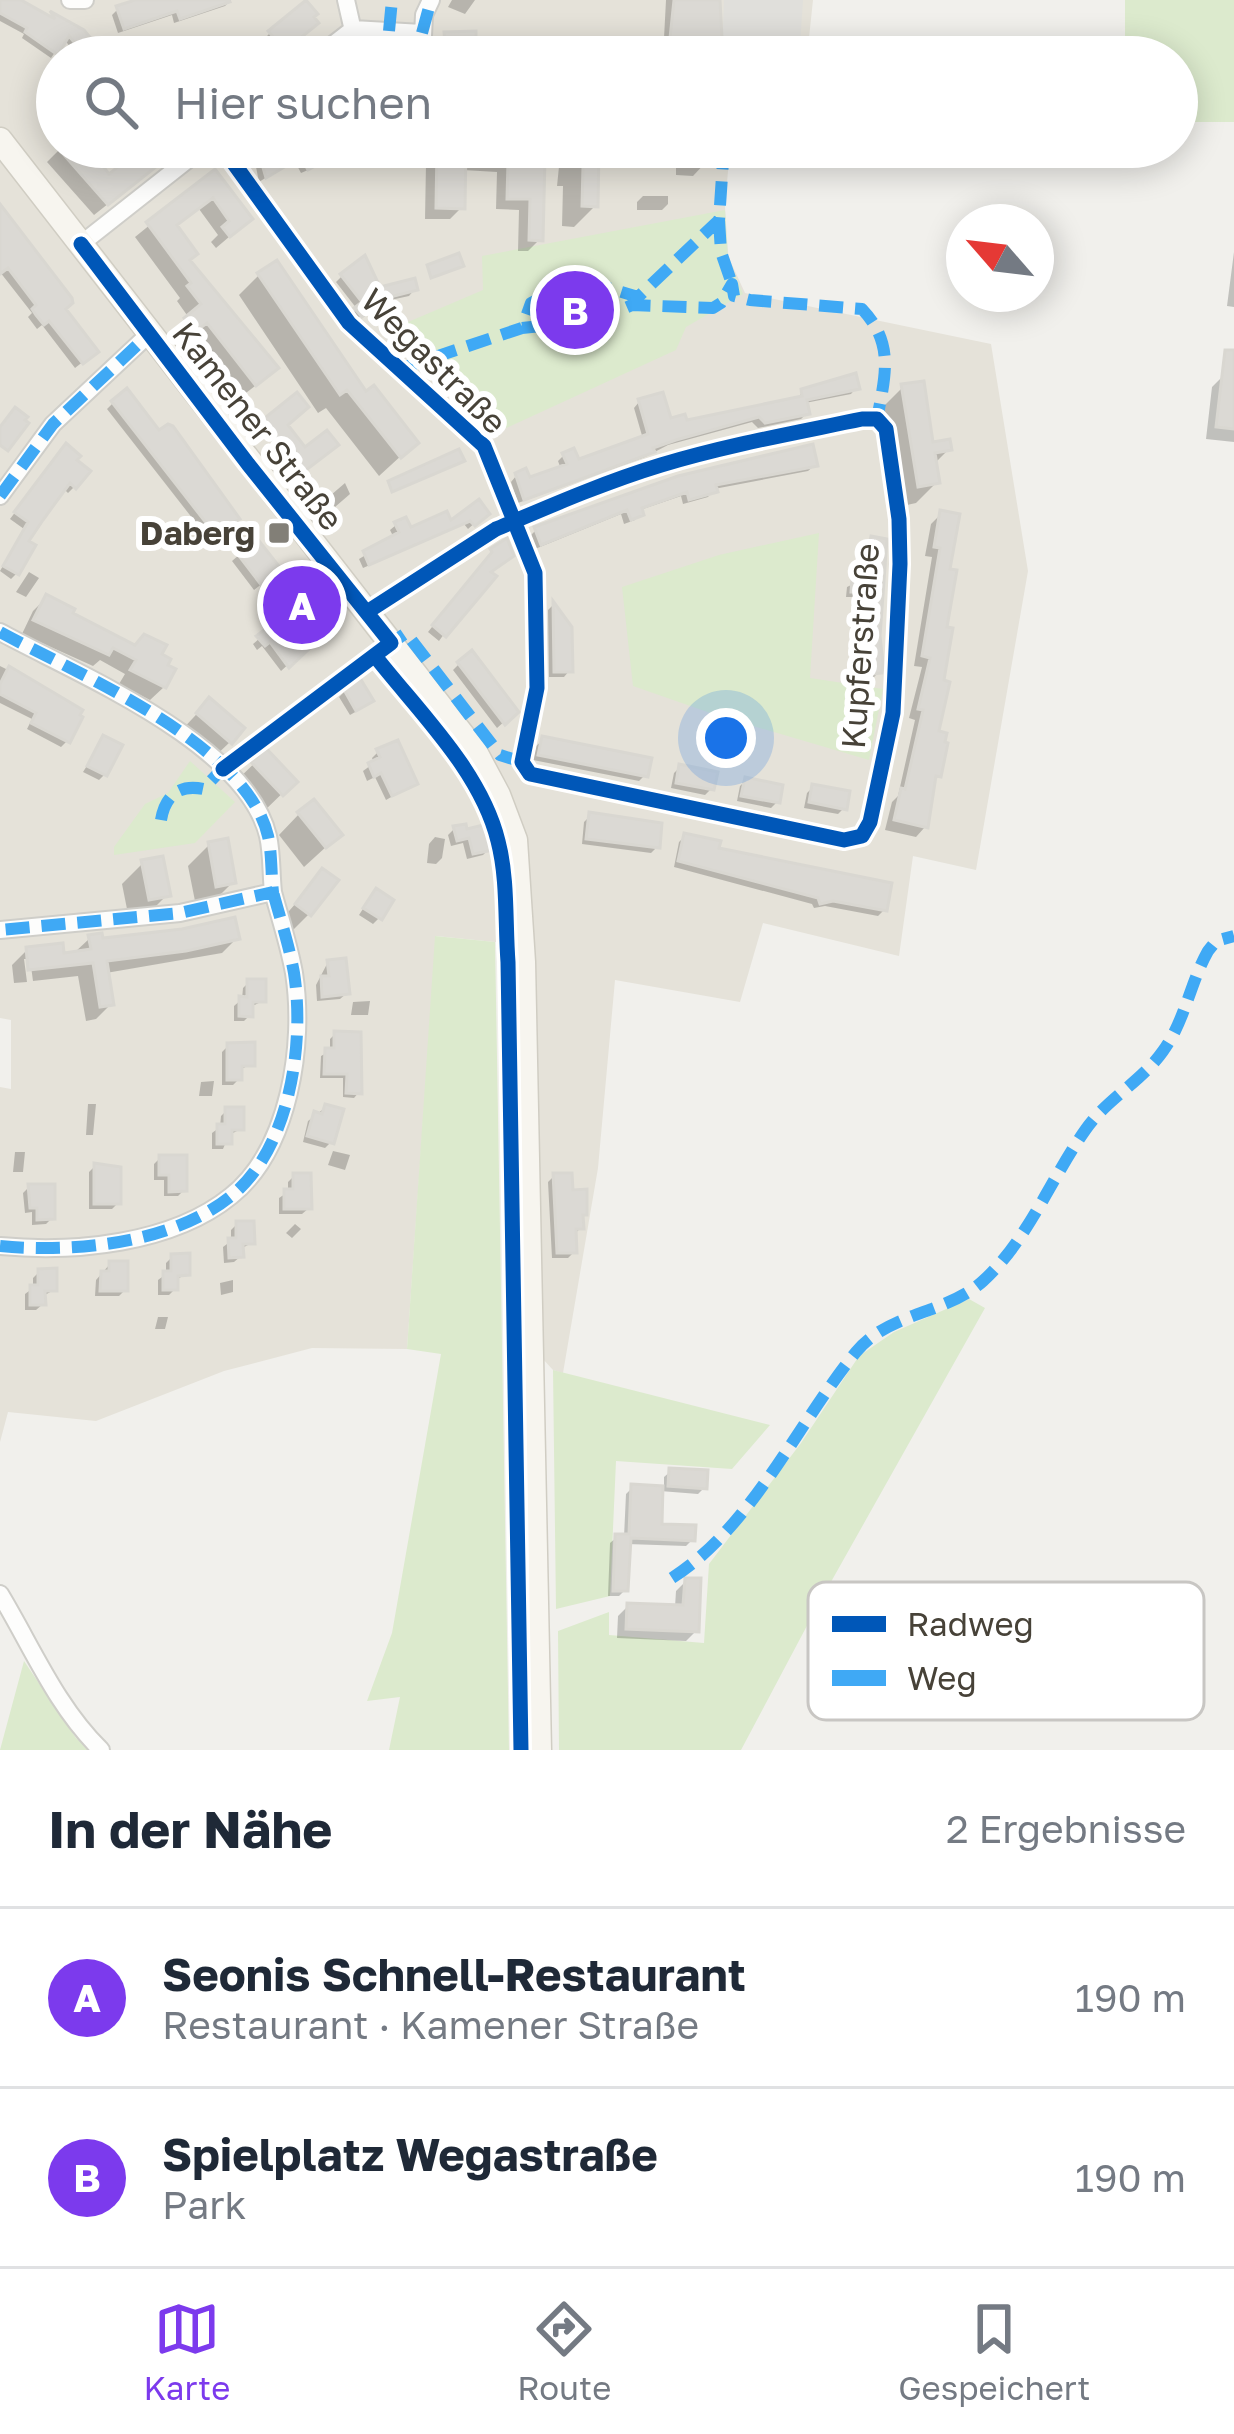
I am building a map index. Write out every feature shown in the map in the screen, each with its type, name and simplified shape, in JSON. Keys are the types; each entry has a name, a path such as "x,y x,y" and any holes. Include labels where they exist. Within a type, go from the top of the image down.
{"main road":[{"name":"Kamener Straße","path":"0,140 473,750 498,794 515,839 523,962 539,1750"}],"street":[{"path":"70,0 85,0"},
{"path":"346,0 354,36"},
{"path":"344,36 353,29 422,33 431,0"},
{"path":"81,244 177,168"},
{"name":"Wegastraße","path":"237,168 349,323 484,446 536,573 537,688 521,762 538,777"},
{"path":"0,496 53,424 148,335"},
{"name":"Kupferstraße","path":"516,520 659,466 746,443 877,419 889,441 899,519 892,712 867,832 844,840 538,777"},
{"path":"367,612 516,520"},
{"path":"0,632 168,721 198,743 248,797 268,833 273,892 294,975 296,1060 275,1135 259,1163 235,1194 200,1217 164,1231 66,1246 0,1246"},
{"path":"0,930 180,913 273,892"},
{"path":"0,1594 52,1688 101,1750"}],"shaded area":[{"path":"0,0 813,0 809,36 36,36 36,168 728,168 728,256 745,293 991,344 1028,571 976,870 913,856 899,956 763,923 740,1002 615,980 598,1168 563,1373 542,1358 532,941 436,936 407,1349 312,1348 224,1371 96,1421 8,1412 0,1442 0,1087 11,1089 11,1020 0,1018"},
{"path":"724,0 803,0 800,36 723,36"}],"green space":[{"path":"1125,0 1234,0 1234,122 1198,122 1198,36 1125,36"},
{"path":"725,210 728,257 743,294 686,327 676,350 491,435 394,328 483,290 482,256"},
{"path":"819,533 810,678 883,689 869,760 633,686 622,587 719,555"},
{"path":"190,761 235,802 195,843 114,855 114,847 145,804 168,793"},
{"path":"435,936 495,942 509,1750 389,1750 400,1697 367,1701 392,1633 441,1354 407,1349"},
{"path":"969,1299 985,1308 831,1582 808,1582 808,1624 741,1750 559,1750 558,1631 609,1612 609,1635 704,1643 709,1564 801,1443 859,1356 894,1332"},
{"path":"553,1370 770,1425 732,1469 616,1461 610,1596 556,1609"},
{"path":"24,1661 76,1738 90,1750 0,1750"}],"building":[{"path":"0,0 21,0 55,19 50,11 89,36 36,36 36,40 25,32 27,28 0,13"},
{"path":"135,0 230,2 180,19 177,11 124,29 116,6"},
{"path":"306,0 318,14 314,17 319,23 303,36 272,36 268,31"},
{"path":"674,0 720,0 722,36 670,36"},
{"path":"476,31 476,36 444,36 444,32"},
{"path":"75,168 104,168 109,174 117,168 155,168 108,205"},
{"path":"263,168 283,168 266,178"},
{"path":"437,168 466,168 465,209 436,208"},
{"path":"508,168 545,168 543,241 529,240 530,199 507,199"},
{"path":"583,168 599,168 598,207 582,206"},
{"path":"215,169 253,219 230,237 222,227 229,221 213,198 177,225 198,254 190,260 279,368 256,386 207,323 195,332 184,318 201,304 146,222"},
{"path":"0,204 72,298 66,309 99,352 83,364 49,321 44,325 36,315 32,309 36,305 8,268 0,274"},
{"path":"459,253 464,266 431,278 427,265"},
{"path":"365,255 380,287 415,278 418,290 386,298 362,317 354,308 362,302 340,274"},
{"path":"277,260 366,391 374,385 419,443 401,458 347,390 340,395 257,273"},
{"path":"1225,350 1234,350 1234,429 1216,427"},
{"path":"856,373 860,389 807,400 810,414 765,423 759,417 676,440 524,500 515,473 526,468 530,477 567,464 562,453 574,448 579,459 648,434 638,399 663,392 671,418 685,414 687,420 802,396 801,389"},
{"path":"924,381 933,442 950,439 952,450 935,453 940,483 918,487 901,384"},
{"path":"127,388 159,430 173,426 240,519 214,533 111,401"},
{"path":"297,392 309,407 288,425 305,447 327,430 339,445 297,477 286,463 291,459 261,421"},
{"path":"15,407 29,423 8,451 0,445 0,427"},
{"path":"66,443 91,471 76,489 70,483 43,520 29,541 36,545 19,575 3,566 28,522 14,512"},
{"path":"813,444 818,466 716,485 718,492 689,500 687,492 642,508 644,515 631,520 627,510 541,545 534,527 678,476"},
{"path":"459,449 465,461 392,492 388,481"},
{"path":"479,499 490,514 475,526 470,521 369,565 363,551 399,532 394,522 406,517 411,527 447,511 451,520"},
{"path":"940,510 960,514 950,569 957,570 947,627 953,628 944,680 950,682 939,731 947,733 948,743 941,777 936,776 928,828 894,820 923,710 918,709 930,658 922,656 940,548 934,547"},
{"path":"871,536 887,539 880,636 883,663 882,673 865,675 862,592 851,592 852,578 862,578"},
{"path":"256,537 282,570 262,586 236,552"},
{"path":"507,538 514,556 491,572 497,576 446,637 432,625 490,549"},
{"path":"298,591 328,631 289,668 270,642 265,646 256,636 281,617 275,609"},
{"path":"46,594 135,645 144,634 167,645 162,654 176,669 166,688 130,670 136,660 113,648 109,655 33,620"},
{"path":"553,601 572,627 573,672 554,672"},
{"path":"472,650 519,712 505,725 457,662"},
{"path":"9,666 83,710 70,743 31,723 36,713 0,694"},
{"path":"360,678 374,701 356,711 343,688"},
{"path":"209,697 245,728 232,744 196,713"},
{"path":"103,735 123,745 107,776 87,766"},
{"path":"542,736 652,758 648,777 538,755"},
{"path":"398,740 418,784 392,796 381,773 374,777 368,763 380,757 376,749"},
{"path":"266,748 298,782 283,796 251,762"},
{"path":"679,764 718,772 714,790 676,783"},
{"path":"745,777 783,785 780,803 741,796"},
{"path":"812,784 850,791 847,810 809,802"},
{"path":"314,799 343,835 326,848 297,812"},
{"path":"589,812 662,823 660,848 586,839"},
{"path":"466,824 467,829 487,824 493,850 473,854 469,838 457,841 453,826"},
{"path":"684,833 721,841 719,848 892,883 887,911 833,901 820,904 818,898 678,861"},
{"path":"228,838 236,883 216,887 208,842"},
{"path":"163,856 171,896 149,900 141,860"},
{"path":"322,868 339,880 311,916 295,904"},
{"path":"376,888 394,900 382,920 363,908"},
{"path":"235,917 240,939 107,961 114,1005 100,1007 93,963 28,970 26,947 63,943 64,953 91,949 88,935 102,933 103,938 182,929"},
{"path":"346,958 350,994 322,997 321,976 329,976 327,960"},
{"path":"247,979 266,979 266,1002 253,1002 253,1017 239,1016 239,996 247,997"},
{"path":"334,1031 361,1032 362,1094 346,1093 347,1074 324,1074 325,1048 334,1048"},
{"path":"255,1042 255,1066 242,1066 242,1080 227,1080 227,1043"},
{"path":"325,1104 344,1109 334,1144 307,1136 314,1111 322,1114"},
{"path":"225,1107 244,1107 244,1130 232,1130 232,1144 217,1144 217,1124 225,1124"},
{"path":"159,1155 187,1155 187,1191 169,1192 169,1175 159,1175"},
{"path":"94,1163 121,1167 121,1204 94,1204"},
{"path":"293,1173 311,1173 312,1209 284,1209 284,1189 293,1189"},
{"path":"553,1173 572,1173 573,1190 587,1189 584,1229 576,1229 577,1253 557,1253"},
{"path":"28,1184 55,1184 55,1219 37,1220 37,1208 30,1208"},
{"path":"236,1221 254,1221 255,1244 243,1244 244,1257 229,1258 228,1238 236,1238"},
{"path":"190,1253 190,1275 178,1276 178,1290 163,1290 163,1271 171,1271 171,1254"},
{"path":"109,1261 128,1261 128,1291 100,1291 101,1271 109,1271"},
{"path":"57,1268 57,1291 45,1291 46,1305 30,1305 30,1285 38,1285 38,1269"},
{"path":"669,1468 708,1470 707,1489 668,1486"},
{"path":"631,1484 663,1486 662,1524 696,1525 695,1541 631,1538 628,1591 613,1591 615,1534 629,1534"},
{"path":"685,1578 701,1578 699,1632 626,1629 627,1603 683,1605"}],"marked path":[{"path":"389,31 392,0"},
{"path":"422,33 431,0"},
{"path":"399,369 522,328 531,303 568,284 602,286 638,297 719,220 723,168"},
{"path":"719,220 721,252 732,284"},
{"path":"522,328 597,320 632,305 713,308 732,284 734,296 750,300 862,309 879,335 885,361 877,419"},
{"path":"0,496 53,424 148,335"},
{"path":"0,632 155,715 228,771 253,802 268,836 273,892 180,913 0,930"},
{"path":"384,648 406,633 500,755 522,762"},
{"path":"161,820 174,794 187,788 203,789 229,762"},
{"path":"0,1246 90,1246 151,1235 207,1212 251,1176 280,1123 297,1031 294,973 273,892"},
{"path":"672,1578 700,1557 750,1503 834,1380 869,1339 969,1292 999,1265 1086,1129 1163,1051 1208,951 1216,941 1234,936"}],"cycle path":[{"path":"237,168 349,323 484,446 514,521"},
{"path":"81,244 391,643 223,769"},
{"path":"877,419 886,429 899,519 900,564 893,713 870,822 862,836 844,840 530,774 522,762 537,688 535,573 514,521 661,465 877,419"},
{"path":"367,612 514,521"},
{"path":"375,656 478,790 490,815 503,870 521,1750"}],"place":[{"name":"Spielplatz Wegastraße","path":"575,310"},
{"name":"Daberg","path":"279,533"},
{"name":"Seonis Schnell-Restaurant","path":"302,605"}]}
